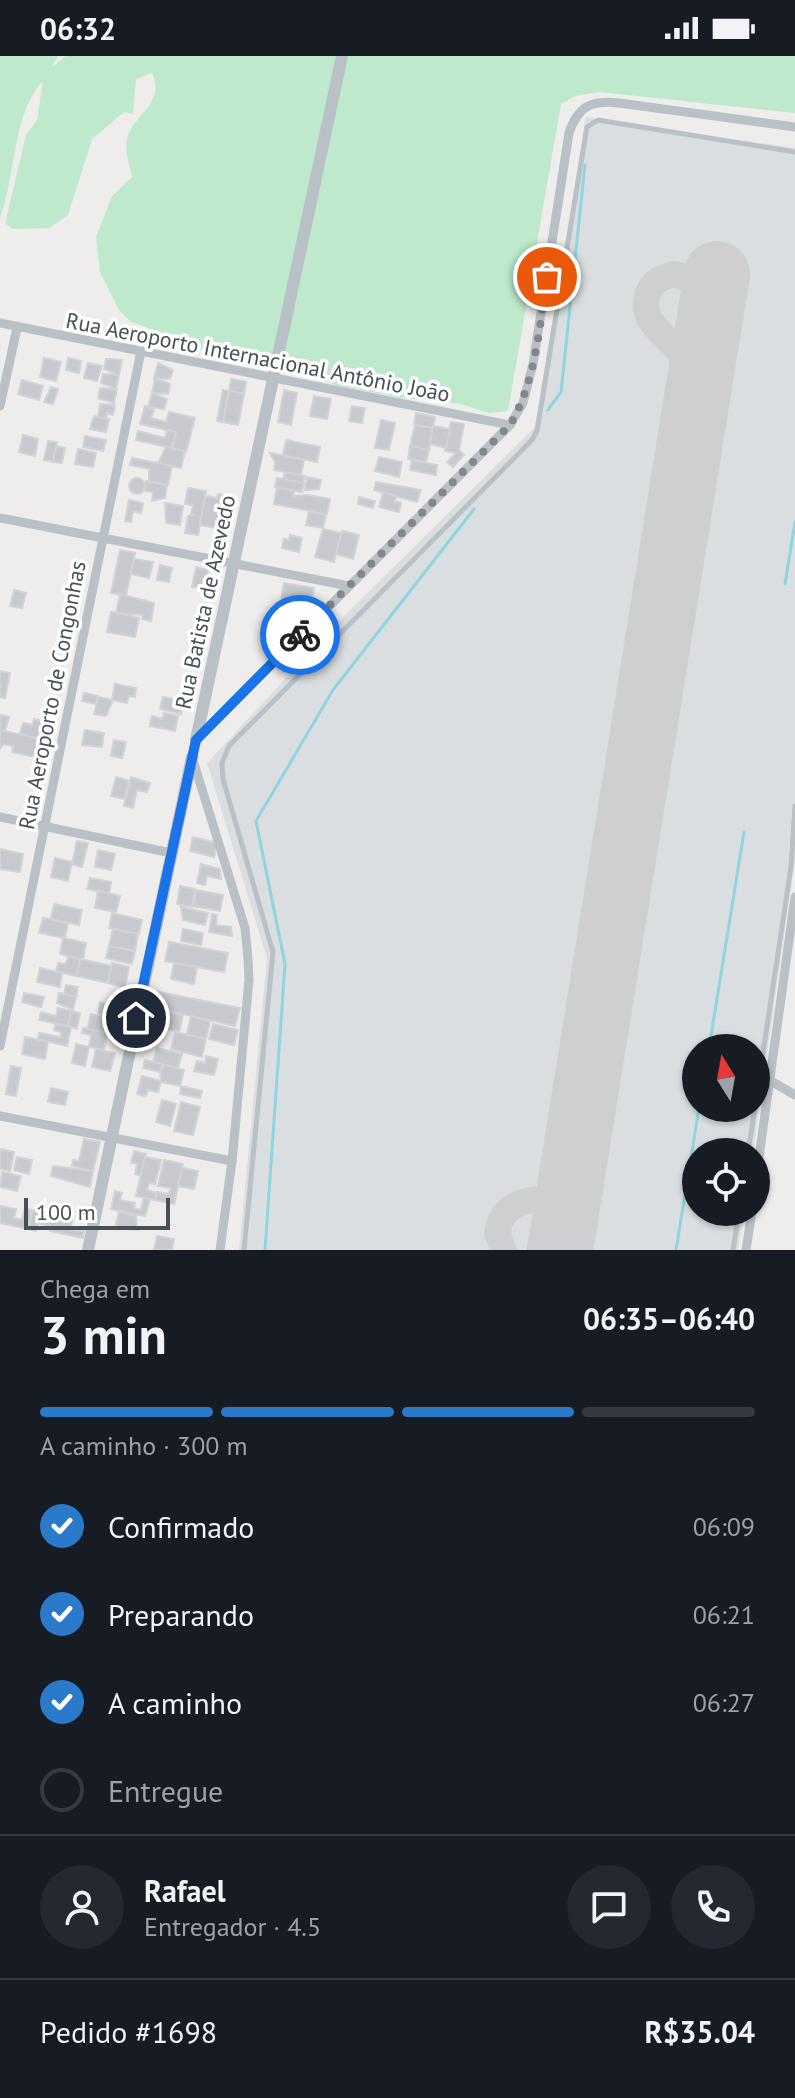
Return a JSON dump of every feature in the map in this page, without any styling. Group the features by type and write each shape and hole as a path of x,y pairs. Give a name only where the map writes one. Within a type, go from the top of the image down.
{"street":[{"name":"Rua Batista de Azevedo","path":"88,1250 235,565 271,376 342,56"},
{"path":"196,740 510,425 523,403 533,364 569,133 585,106 598,101 619,103 795,127"},
{"name":"Rua Aeroporto Internacional Antônio João","path":"0,323 510,425"},
{"path":"0,406 17,328"},
{"name":"Rua Aeroporto de Congonhas","path":"0,1046 141,351"},
{"path":"0,518 349,586"},
{"path":"192,757 245,928 249,980 232,1161 220,1250"},
{"path":"0,817 171,853"},
{"path":"770,1073 795,897"},
{"path":"770,1081 795,1095"},
{"path":"0,1116 232,1161"},
{"path":"746,1250 750,1226"}],"lane":[{"path":"244,1250 273,952 223,779 222,763 229,746 532,440 537,431 587,127 591,121 795,152"},
{"path":"766,1034 791,867 795,806"},
{"path":"733,1250 737,1226"}],"shaded area":[{"path":"586,117 795,148 795,859 770,1034 682,1034 682,1122 757,1122 755,1138 682,1138 682,1226 742,1226 738,1250 239,1250 267,958 207,763 338,622 535,427"}],"green space":[{"path":"0,56 58,56 52,67 66,56 795,56 795,113 600,92 575,96 561,104 508,411 489,413 461,404 397,397 335,385 277,364 208,352 130,321 119,310 100,272 96,237 112,196 132,177 126,144 130,130 155,93 152,73 136,79 133,114 124,112 92,139 68,215 49,228 13,229 6,224 7,215 26,135 37,120 43,81 25,110 0,218"}],"building":[{"path":"44,358 61,362 56,381 40,377"},
{"path":"68,358 81,361 79,373 66,370"},
{"path":"106,359 122,360 119,375 104,369"},
{"path":"88,363 102,366 97,381 84,378"},
{"path":"158,363 173,370 170,379 154,378"},
{"path":"103,374 119,375 116,389 101,383"},
{"path":"155,378 170,384 168,394 152,393"},
{"path":"231,379 246,382 244,394 229,391"},
{"path":"22,380 43,386 39,400 18,394"},
{"path":"51,387 58,389 53,404 44,402"},
{"path":"100,388 117,389 114,403 98,398"},
{"path":"223,390 229,391 223,422 217,421"},
{"path":"284,390 297,393 291,425 278,422"},
{"path":"229,391 244,394 238,425 223,422"},
{"path":"152,393 167,399 164,409 148,407"},
{"path":"314,396 331,399 327,419 310,416"},
{"path":"100,404 115,405 113,415 107,413 106,419 98,417"},
{"path":"145,406 154,409 151,418 166,422 169,412 195,418 186,452 172,448 176,432 140,424"},
{"path":"352,406 365,408 362,423 349,421"},
{"path":"416,413 435,417 433,428 414,424"},
{"path":"94,416 109,419 106,432 90,429"},
{"path":"381,420 395,423 389,450 375,448"},
{"path":"451,422 464,424 459,450 464,455 453,467 447,462 456,453 445,451"},
{"path":"415,425 433,428 429,450 410,446"},
{"path":"433,426 450,429 446,448 430,444"},
{"path":"167,430 176,432 172,448 136,440 138,431 165,438"},
{"path":"23,435 38,439 35,456 19,452"},
{"path":"85,436 106,440 103,451 83,447"},
{"path":"286,440 320,447 317,462 283,455"},
{"path":"48,441 57,442 53,462 44,460"},
{"path":"56,446 65,448 62,463 53,462"},
{"path":"410,446 429,450 426,462 408,459"},
{"path":"166,447 185,451 181,468 158,463"},
{"path":"78,449 96,453 93,467 75,464"},
{"path":"270,453 304,460 301,475 274,470 275,462"},
{"path":"379,457 402,462 399,477 375,471"},
{"path":"132,458 172,466 168,485 149,481 149,469 130,465"},
{"path":"412,460 437,465 436,475 410,470"},
{"path":"285,472 305,476 303,483 283,479"},
{"path":"307,477 321,480 319,489 305,490"},
{"path":"134,478 140,478 145,486 143,492 134,494 129,489 129,483"},
{"path":"277,478 304,483 302,492 275,487"},
{"path":"146,481 167,485 165,498 152,501 153,492 145,491"},
{"path":"376,482 421,490 417,502 374,490"},
{"path":"277,487 294,491 293,496 330,499 327,514 274,504"},
{"path":"188,488 206,491 198,535 185,533 188,516 195,515 191,514 193,505 185,504"},
{"path":"383,492 396,496 395,501 401,503 399,512 379,507"},
{"path":"218,494 226,495 220,529 200,525 205,496 217,498"},
{"path":"359,497 375,501 373,508 358,504"},
{"path":"129,500 143,503 141,513 133,511 131,522 125,521"},
{"path":"165,503 183,506 180,525 166,523"},
{"path":"309,511 326,515 323,528 306,525"},
{"path":"323,529 341,533 334,562 315,557"},
{"path":"342,531 359,535 353,559 336,554"},
{"path":"290,535 302,538 299,552 282,548 284,539 289,540"},
{"path":"120,550 135,553 126,596 111,593"},
{"path":"134,559 153,562 149,578 131,574"},
{"path":"160,565 172,568 169,582 157,580"},
{"path":"196,567 208,570 205,589 192,587"},
{"path":"284,583 314,588 312,599 297,596 296,600 302,601 298,620 293,619 292,625 277,622"},
{"path":"14,590 26,593 22,608 10,606"},
{"path":"120,594 154,603 151,621 142,619 143,615 116,613"},
{"path":"111,612 139,618 135,637 107,632"},
{"path":"0,671 10,673 5,698 0,697"},
{"path":"115,684 136,688 135,697 129,696 127,703 112,700"},
{"path":"84,693 98,696 96,704 82,701"},
{"path":"98,697 113,700 106,716 94,714"},
{"path":"163,697 184,701 181,714 160,709"},
{"path":"164,713 178,716 175,731 150,726 152,716 162,719"},
{"path":"1,715 9,717 5,731 0,730"},
{"path":"34,719 44,721 40,739 20,734 23,723 32,725"},
{"path":"0,730 44,740 40,758 12,752 13,746 3,744 0,749"},
{"path":"85,730 104,733 102,747 82,745"},
{"path":"114,740 126,742 122,758 111,756"},
{"path":"116,777 129,781 124,799 111,796"},
{"path":"131,777 150,783 147,792 137,790 133,808 124,806"},
{"path":"193,837 217,843 214,857 190,851"},
{"path":"77,841 88,843 82,867 72,864"},
{"path":"0,849 23,854 20,872 0,869"},
{"path":"98,850 115,854 111,870 95,867"},
{"path":"55,858 72,862 68,881 51,877"},
{"path":"201,864 220,869 221,879 207,876 205,885 197,883"},
{"path":"90,878 111,882 109,893 87,889"},
{"path":"180,886 195,889 192,907 177,904"},
{"path":"196,890 223,895 220,911 193,906"},
{"path":"98,891 120,896 116,912 95,908"},
{"path":"54,904 82,910 79,925 51,919"},
{"path":"181,907 208,913 205,925 183,920"},
{"path":"112,913 142,920 139,934 109,928"},
{"path":"212,914 217,915 216,925 231,927 232,936 209,932"},
{"path":"43,918 68,923 65,938 39,933"},
{"path":"113,929 138,934 135,951 109,946"},
{"path":"183,929 203,933 201,945 181,941"},
{"path":"63,938 86,943 83,959 60,954"},
{"path":"169,942 228,953 224,972 165,961"},
{"path":"109,946 135,951 132,964 106,958"},
{"path":"68,956 80,959 77,976 56,972 58,963 66,964"},
{"path":"80,959 112,966 108,983 77,976"},
{"path":"112,963 129,967 125,987 108,983"},
{"path":"174,963 197,967 194,984 171,979"},
{"path":"40,968 62,973 60,987 37,982"},
{"path":"66,985 78,987 76,997 64,994"},
{"path":"159,992 240,1008 235,1026 165,1010 166,1005 156,1003"},
{"path":"24,993 44,997 41,1007 22,1002"},
{"path":"59,993 76,997 73,1010 57,1003"},
{"path":"100,1002 117,1006 114,1017 98,1013"},
{"path":"58,1008 71,1011 68,1026 39,1020 41,1012 56,1016"},
{"path":"71,1011 80,1013 77,1029 68,1026"},
{"path":"166,1011 183,1015 179,1032 162,1028"},
{"path":"91,1014 120,1020 117,1035 87,1029"},
{"path":"191,1016 210,1021 206,1039 187,1034"},
{"path":"55,1024 71,1027 67,1046 38,1039 39,1033 60,1037 61,1032 54,1030"},
{"path":"213,1024 238,1030 234,1045 209,1039"},
{"path":"83,1028 107,1033 104,1050 89,1047 91,1035 82,1033"},
{"path":"175,1032 206,1039 202,1057 171,1049"},
{"path":"25,1037 48,1042 45,1059 22,1054"},
{"path":"76,1044 89,1047 85,1066 72,1063"},
{"path":"157,1048 182,1054 178,1068 153,1062"},
{"path":"96,1049 115,1053 110,1071 92,1067"},
{"path":"206,1056 218,1059 214,1075 194,1071 197,1061 205,1063"},
{"path":"145,1060 162,1064 161,1070 165,1065 184,1070 180,1086 161,1082 160,1072 143,1068"},
{"path":"11,1066 21,1068 16,1096 6,1094"},
{"path":"142,1076 161,1081 158,1092 148,1090 146,1096 137,1094"},
{"path":"181,1086 202,1091 200,1098 180,1094"},
{"path":"51,1088 68,1092 65,1105 48,1102"},
{"path":"162,1100 176,1104 170,1126 156,1122"},
{"path":"181,1102 200,1107 193,1135 174,1131"},
{"path":"84,1139 100,1142 93,1171 72,1166 73,1160 79,1161"},
{"path":"0,1149 14,1152 10,1171 0,1169"},
{"path":"134,1151 146,1154 141,1176 135,1174 137,1164 131,1163"},
{"path":"17,1157 32,1160 29,1174 14,1170"},
{"path":"145,1157 161,1160 155,1184 149,1183 147,1190 157,1193 155,1200 136,1196"},
{"path":"164,1160 183,1164 174,1204 155,1200 157,1192 169,1194 170,1188 158,1186"},
{"path":"53,1166 93,1171 90,1187 51,1176"},
{"path":"182,1168 198,1171 194,1189 178,1186"},
{"path":"2,1172 21,1176 17,1191 0,1187"},
{"path":"115,1191 122,1193 120,1200 135,1203 134,1208 141,1210 144,1198 150,1199 145,1216 111,1209"},
{"path":"0,1206 16,1209 14,1218 22,1220 25,1208 32,1210 28,1229 0,1223"},
{"path":"33,1210 40,1212 39,1219 52,1222 53,1217 72,1220 71,1229 84,1231 83,1238 50,1231 51,1227 38,1223 36,1231 28,1229"},
{"path":"119,1212 136,1216 137,1230 115,1228"},
{"path":"157,1236 174,1239 172,1250 154,1250"}],"waterway":[{"path":"548,410 561,392 585,165"},
{"path":"265,1250 285,964 256,821 333,690 474,509"},
{"path":"785,584 795,522"},
{"path":"711,1034 744,832"},
{"path":"676,1250 697,1122"}],"taxiway":[{"path":"696,403 683,360 649,319 646,302 653,284 674,274 715,284"},
{"path":"504,1250 497,1232 507,1211 515,1205 534,1200 568,1199"}],"runway":[{"path":"560,1250 717,274"}],"way so far":[{"path":"300,635 510,425 523,403 533,364 547,277"}],"route":[{"path":"136,1018 196,740 300,635"}]}
